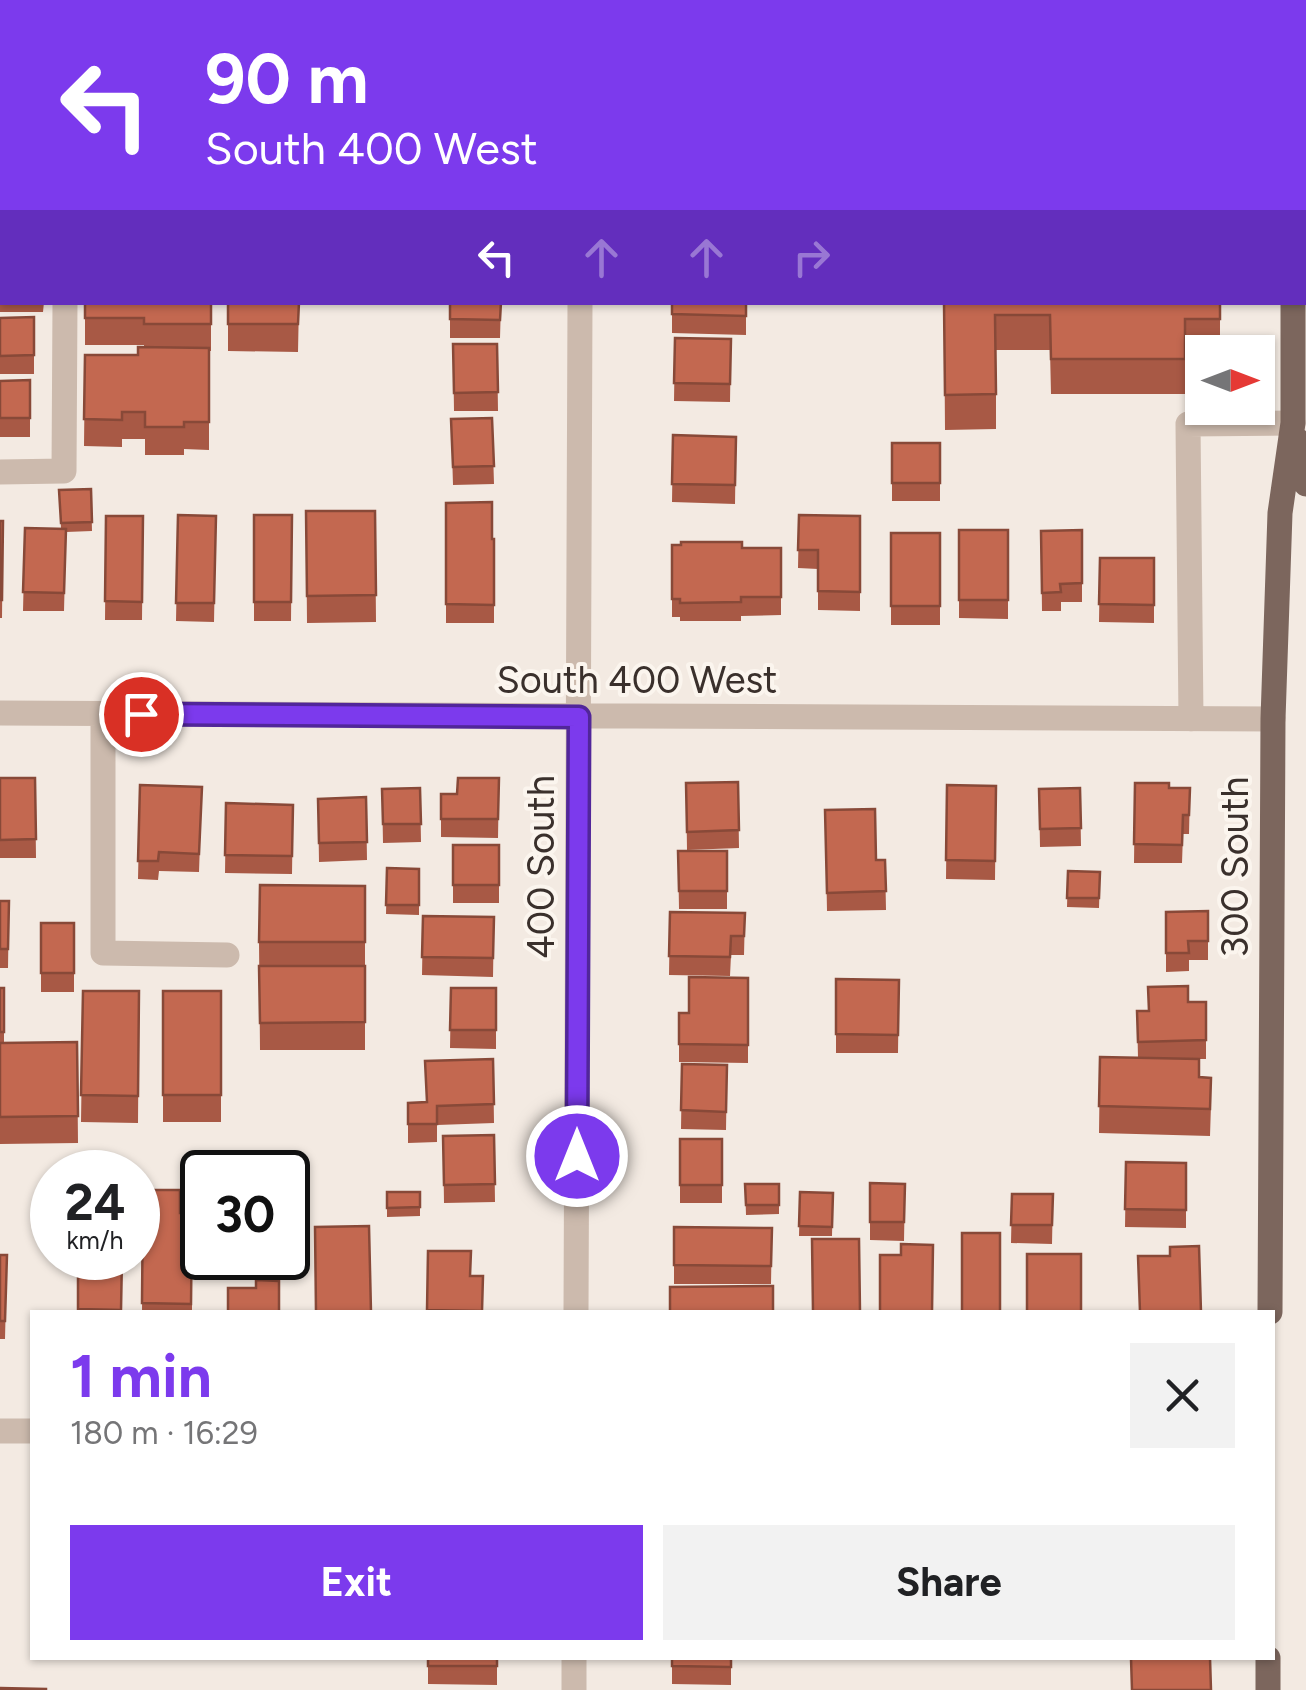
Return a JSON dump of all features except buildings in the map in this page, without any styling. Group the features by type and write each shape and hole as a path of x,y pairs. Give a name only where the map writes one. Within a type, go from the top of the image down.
{"main road":[{"name":"300 South","path":"1270,1310 1273,719 1280,513 1293,424 1293,305"},
{"name":"300 South","path":"1293,424 1306,484"},
{"path":"1268,1660 1268,1690"}],"street":[{"path":"0,472 64,471 65,305"},
{"name":"400 South","path":"576,1310 580,305"},
{"path":"1191,719 1188,424 1293,424"},
{"name":"South 400 West","path":"0,713 1273,719"},
{"path":"103,714 103,953 227,954"},
{"path":"0,1430 30,1431"},
{"path":"574,1660 574,1690"}],"route":[{"path":"141,714 579,717 577,1156"}]}
